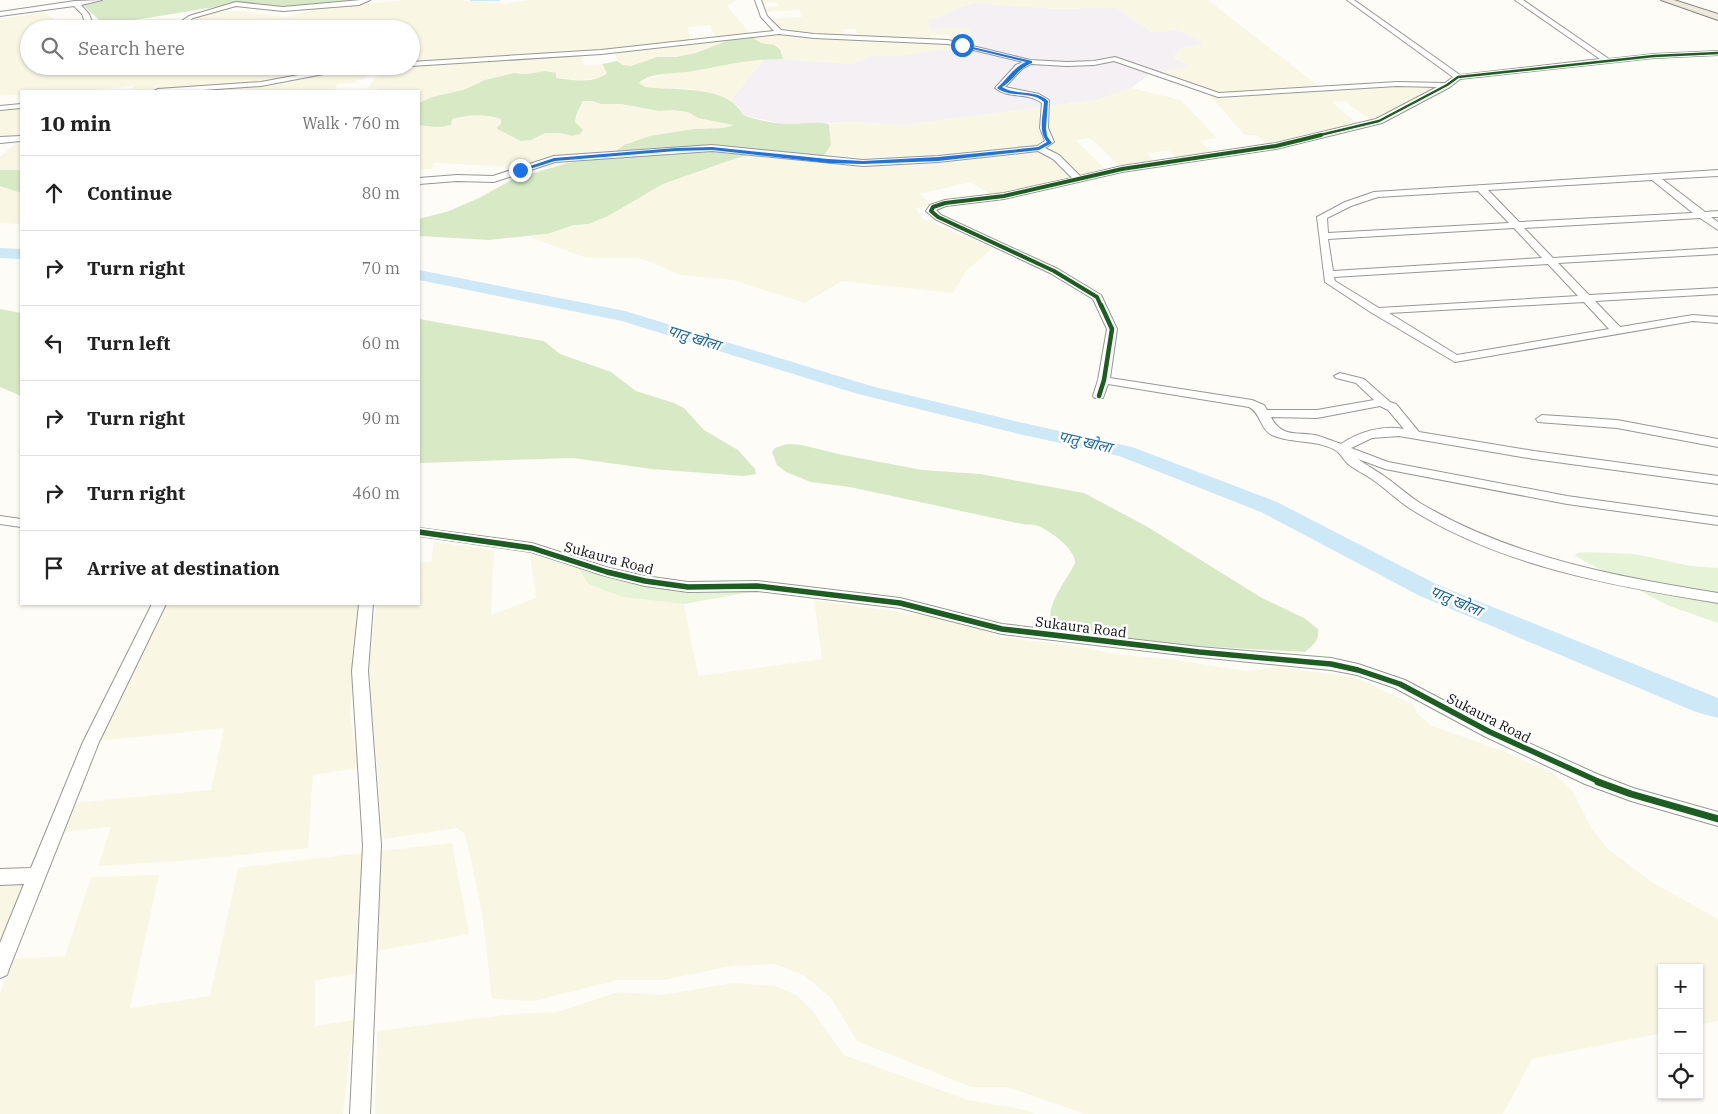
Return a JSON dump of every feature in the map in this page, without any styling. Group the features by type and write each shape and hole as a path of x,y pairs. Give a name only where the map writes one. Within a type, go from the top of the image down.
{"main road":[{"path":"1665,0 1718,17"}],"street":[{"path":"0,14 99,0"},
{"path":"186,20 213,9 236,4 283,9 359,3 368,0"},
{"path":"758,0 764,17 779,32"},
{"path":"1350,0 1458,77"},
{"path":"1518,0 1608,62"},
{"path":"75,3 84,10 89,20"},
{"path":"420,63 601,52 779,32 814,36 948,42 1030,62 1067,64 1094,63 1115,59 1218,95 1397,84 1447,85"},
{"path":"1702,53 1718,61"},
{"path":"1099,396 1104,380 1112,329 1097,298 1054,271 938,217 931,211 933,207 945,203 1004,196 1122,169 1276,146 1379,121 1447,85 1458,77 1718,53"},
{"path":"420,181 457,178 494,179 554,160 712,148 836,162 863,163 938,159 1039,148 1050,142 1045,136 1044,128 1046,102 1041,97 1007,92 999,88 1008,81 1019,67 1030,62"},
{"path":"173,90 261,84 311,75"},
{"path":"0,108 20,106"},
{"path":"0,140 20,140"},
{"path":"1039,148 1056,157 1078,179"},
{"path":"1718,173 1377,194 1348,204 1322,217 1322,236 1330,282 1455,359 1693,318 1718,320"},
{"path":"1656,178 1718,226"},
{"path":"1480,187 1618,332"},
{"path":"1322,236 1718,214"},
{"path":"1330,274 1718,251"},
{"path":"1376,311 1718,291"},
{"path":"1340,376 1360,381 1386,404"},
{"path":"1104,380 1252,404 1260,408 1272,429 1278,433 1290,437 1315,439 1386,465 1567,500 1718,521"},
{"path":"1263,413 1317,414 1376,402 1392,406 1415,435"},
{"path":"1542,419 1617,424 1718,443"},
{"path":"1342,449 1356,438 1376,432 1415,435 1534,455 1718,480"},
{"path":"1342,449 1349,460 1381,479 1417,508 1479,540 1582,574 1718,598"},
{"path":"0,520 20,522"},
{"name":"Sukaura Road","path":"420,532 532,548 607,572 646,581 688,587 757,586 900,603 1002,628 1040,634 1199,652 1331,664 1358,670 1400,684 1490,732 1591,779 1631,794 1718,820"},
{"path":"0,969 91,742 159,605"},
{"path":"360,1114 372,846 360,671 366,605"},
{"path":"0,877 36,876"}],"shaded area":[{"path":"401,0 458,0 505,4 528,0 738,0 727,6 750,33 716,39 710,25 688,27 690,42 600,51 420,62 420,20 191,20 208,12 238,11 288,17 318,8"},
{"path":"762,0 1208,0 1320,87 1218,93 1161,72 1190,66 1173,57 1181,48 1204,43 1177,30 1152,32 1115,7 1058,9 973,3 941,17 926,20 930,29 968,28 979,45 977,46 951,41 949,35 931,35 931,40 857,37 856,29 844,29 843,37 781,31 770,19 802,17 799,10 767,12 765,7 779,6 776,2 762,3"},
{"path":"973,3 1058,9 1115,7 1152,32 1177,30 1205,43 1181,48 1173,58 1191,66 1150,74 1131,88 1097,100 904,125 851,122 788,125 743,115 739,107 730,101 765,58 852,64 870,56 901,56 936,50 971,48 979,45 968,28 930,29 926,20 941,17"},
{"path":"44,12 54,20 20,20 20,75 301,75 261,83 171,89 132,90 133,86 96,90 20,90 20,94 0,96 0,19"},
{"path":"770,33 946,43 971,48 936,50 901,56 870,56 852,64 783,59 780,48 761,43 752,37"},
{"path":"729,40 696,54 645,61 631,66 623,65 617,61 615,52"},
{"path":"581,55 584,65 602,64 607,73 601,78 581,80 556,78 550,71 527,74 519,72 485,80 463,90 432,97 420,103 420,90 367,89 378,75 420,75 420,65"},
{"path":"765,58 730,101 691,89 653,88 645,87 639,83 668,72 687,72"},
{"path":"320,75 368,75 355,83 338,84 335,90 225,90"},
{"path":"1398,85 1441,86 1372,121 1345,101 1332,102 1358,124 1267,144 1256,135 1245,135 1209,95 1230,96"},
{"path":"1131,88 1181,100 1217,138 1199,141 1215,154 1177,159 1169,151 1147,153 1155,162 1121,167 1090,138 1076,140 1106,170 994,196 970,182 920,194 931,205 916,209 923,219 993,248 967,270 953,293 842,281 805,303 733,280 681,275 637,258 584,257 530,237 547,234 574,225 589,224 608,216 663,184 734,159 760,152 831,145 829,124 851,122 904,125 1097,100"},
{"path":"588,100 601,104 621,104 659,111 673,110 688,112 699,118 734,124 723,128 694,129 634,141 609,157 546,168 435,163 431,169 420,169 420,125 446,126 451,125 452,119 478,114 501,119 504,133 531,140 545,133 560,133 572,136 583,130 575,123 581,104"},
{"path":"20,107 20,137 0,138 0,110"},
{"path":"20,140 20,170 0,170 0,157"},
{"path":"0,186 20,193 20,224 0,223"},
{"path":"434,542 494,550 491,615 536,598 530,554 579,569 588,584 622,597 684,604 698,676 822,659 814,600 942,618 976,627 999,637 1062,644 1117,654 1175,660 1246,671 1277,667 1354,677 1413,704 1417,713 1430,725 1500,750 1553,773 1572,790 1592,829 1607,848 1650,881 1718,919 1718,1021 1703,1024 1703,964 1658,964 1658,1034 1532,1059 1503,1114 1085,1114 1007,1087 971,1087 857,1041 831,998 805,976 775,964 731,966 663,980 617,980 533,1001 492,999 482,912 465,834 457,828 383,839 369,670 376,605 420,605 420,563 431,562"},
{"path":"163,605 359,605 350,713 358,768 313,775 308,848 192,860 98,866 111,827 61,832 72,803 211,790 224,728 98,741"},
{"path":"452,843 469,934 377,951 380,851"},
{"path":"362,853 356,974 315,980 315,1026 354,1020 343,1114 0,1114 0,994 12,959 65,956 91,877 159,875 130,1008 210,996 238,868"},
{"path":"0,885 23,885 0,945"},
{"path":"733,983 775,986 796,995 812,1010 844,1055 968,1100 1025,1110 1035,1114 375,1114 377,1031 512,1014 557,1012 618,992 662,995"}],"green space":[{"path":"84,0 351,0 290,8 240,3 134,20 99,20 84,6"},
{"path":"752,37 761,43 774,45 780,49 783,59 747,61 687,72 662,74 649,77 639,83 645,87 684,89 713,94 725,98 736,105 743,115 754,119 784,124 829,124 831,145 822,158 760,152 734,159 663,184 608,216 589,224 574,225 547,234 489,240 420,236 420,219 449,211 479,198 513,179 568,163 608,157 624,145 650,136 694,129 723,128 734,125 698,118 688,112 659,111 621,104 601,104 583,101 575,122 583,130 580,134 572,136 560,133 545,133 531,140 521,141 497,129 501,124 501,119 482,115 452,119 451,125 443,127 420,125 420,103 432,97 463,90 485,80 514,73 527,74 545,71 556,73 556,78 596,79 607,73 602,64 617,61 623,65 631,66 657,57 676,57 696,53 729,40"},
{"path":"0,170 20,170 20,193 0,186"},
{"path":"0,309 20,313 20,396 0,387"},
{"path":"420,319 544,341 560,354 611,372 636,391 684,408 704,430 738,450 755,469 756,474 744,476 652,469 573,458 420,463"},
{"path":"787,444 802,445 922,470 980,474 1084,493 1146,526 1262,598 1304,618 1318,629 1317,639 1305,652 1196,646 1079,633 1052,625 1050,618 1051,610 1075,563 1071,552 1053,535 1035,525 1022,524 850,487 811,482 786,472 777,465 772,452 775,448"},
{"path":"1577,553 1635,554 1690,566 1718,568 1718,623 1667,605 1575,556"},
{"path":"579,569 643,586 685,591 751,592 684,604 622,597 588,584"}],"waterway":[{"path":"471,0 499,0"},
{"name":"पातु खोला","path":"0,253 20,254"},
{"name":"पातु खोला","path":"420,275 625,316 865,390 1019,428 1125,451 1269,507 1428,590 1705,705 1718,708"}],"cycle path":[{"path":"1099,396 1104,380 1112,329 1097,297 1054,271 938,217 931,211 933,207 945,203 1004,196 1122,169 1276,146 1379,121 1447,85 1458,77 1654,56 1718,53"},
{"path":"420,532 532,548 607,572 645,581 688,587 757,586 900,603 1002,629 1199,652 1331,664 1358,670 1400,684 1490,732 1591,779 1631,794 1718,819"}],"route":[{"path":"520,170 554,160 598,155 712,148 863,163 938,159 1010,152 1039,148 1050,142 1045,136 1044,128 1046,102 1041,97 1007,92 999,88 1008,81 1019,67 1030,62 993,51 962,45"}]}
